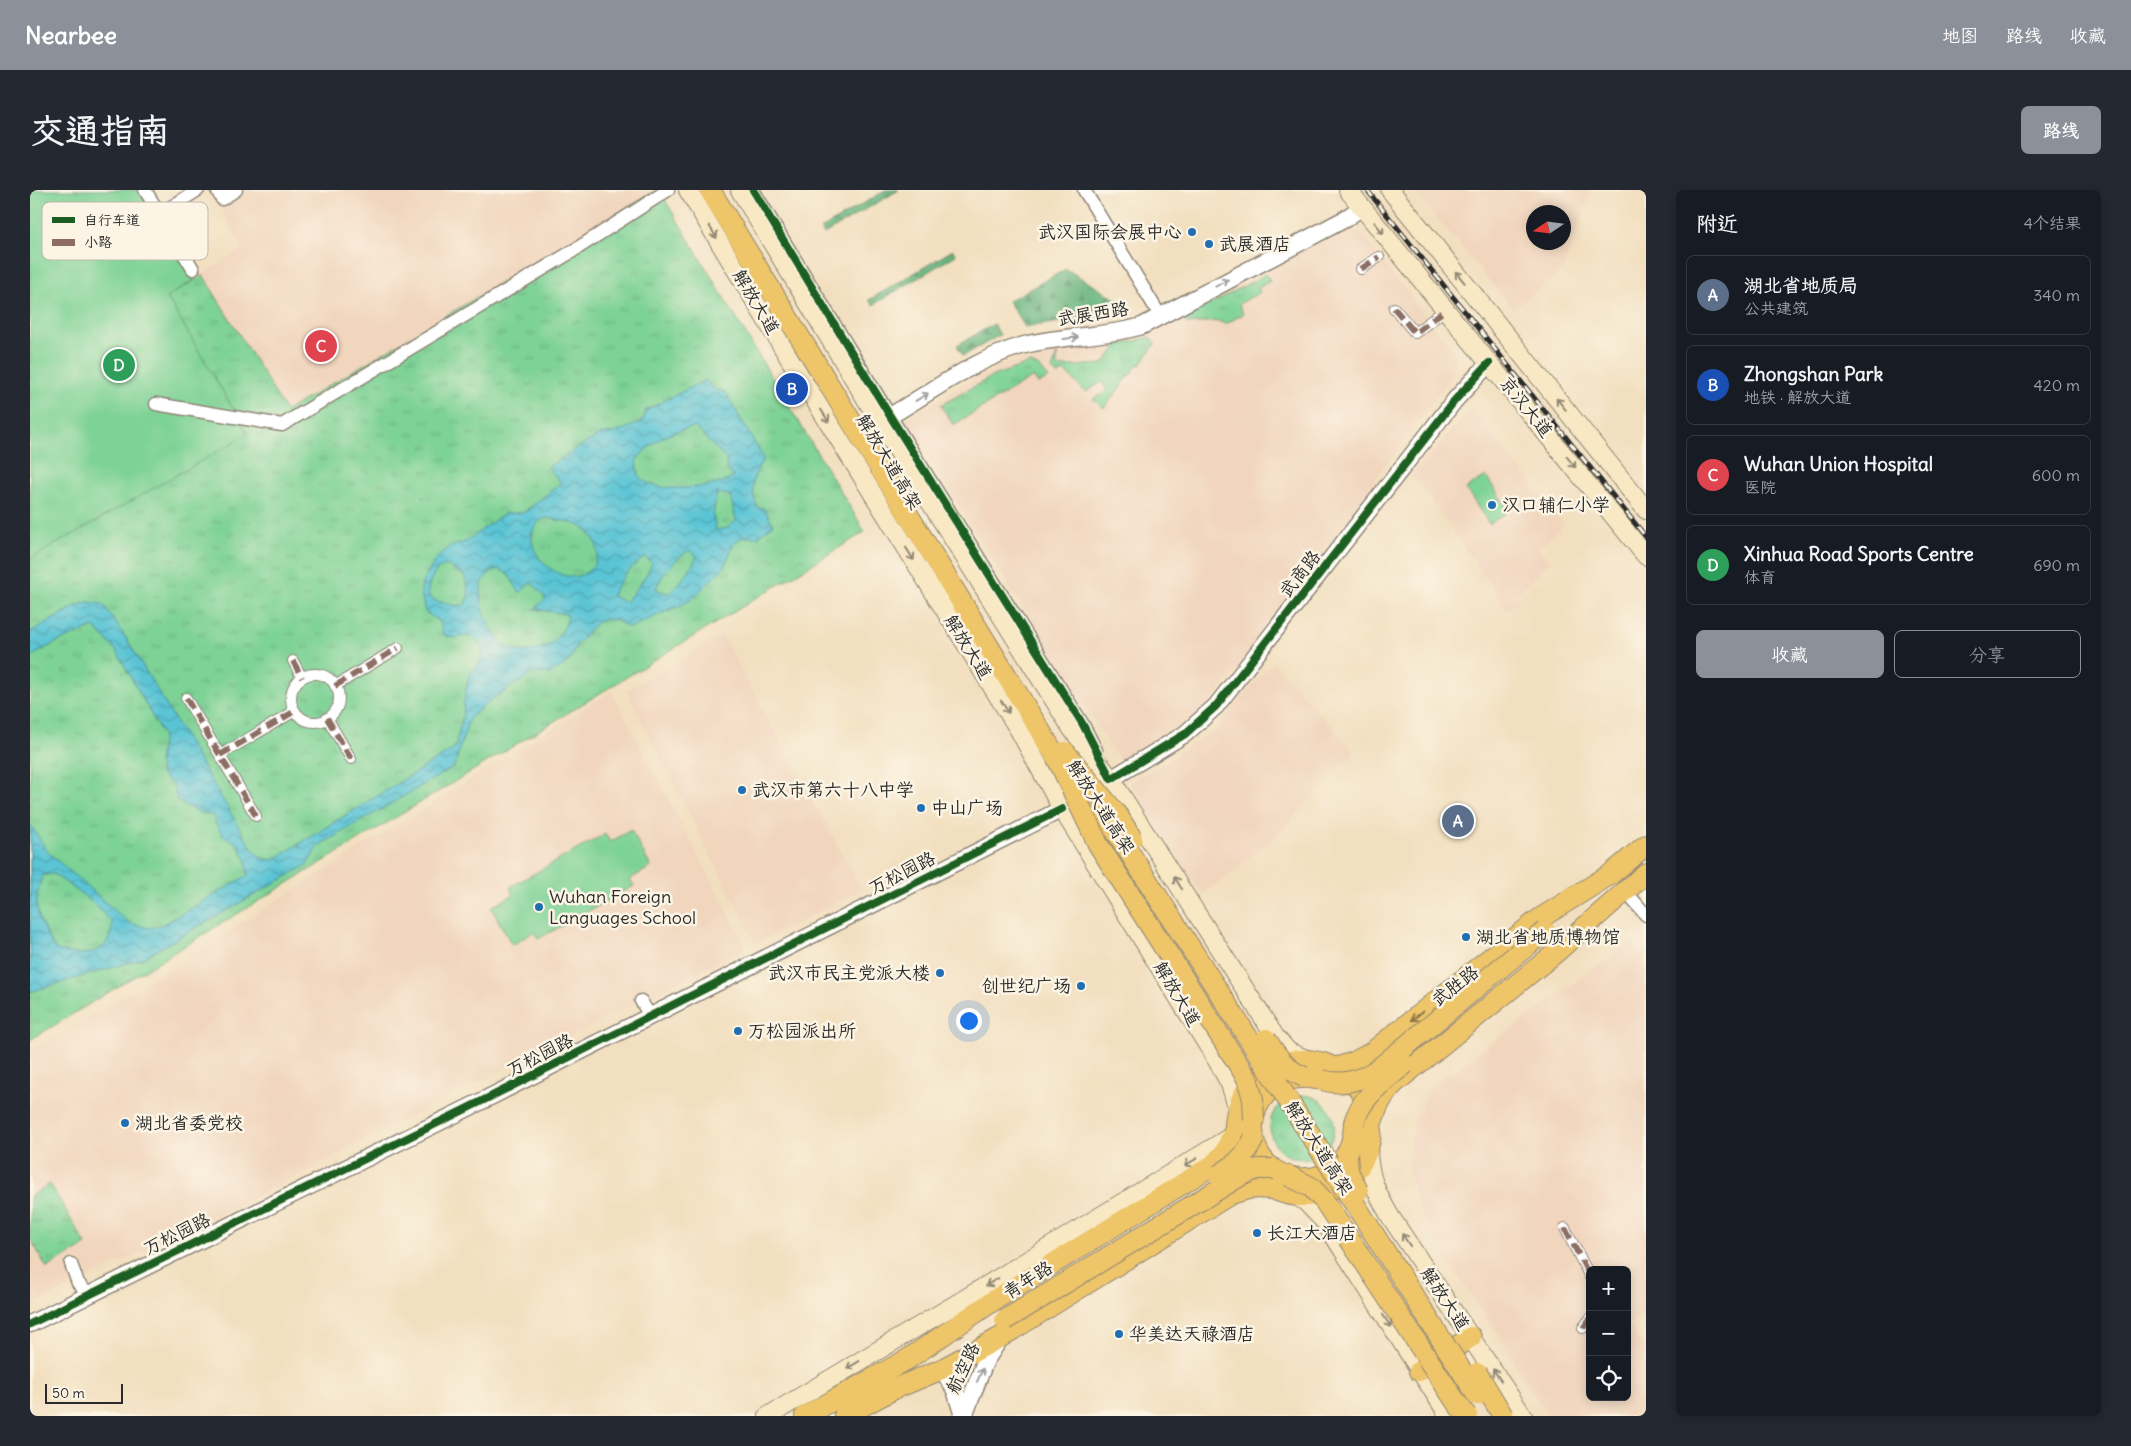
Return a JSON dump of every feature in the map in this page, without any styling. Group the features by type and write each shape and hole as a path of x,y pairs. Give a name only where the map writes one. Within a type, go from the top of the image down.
{"main road":[{"name":"解放大道","path":"688,190 800,376 1019,730 1062,809 1218,1062 1230,1084 1243,1126"},
{"name":"解放大道高架","path":"710,190 1061,755 1478,1416"},
{"name":"解放大道高架","path":"723,190 1061,755 1492,1416"},
{"path":"740,190 885,419 1072,729 1111,779 1276,1038 1289,1052 1298,1057 1306,1069 1342,1084 1350,1083 1370,1074 1550,936 1625,891"},
{"name":"京汉大道","path":"1348,190 1646,556"},
{"name":"京汉大道","path":"1390,190 1646,510"},
{"path":"1061,755 1122,822 1280,1062 1294,1073 1306,1069 1335,1068 1352,1080 1359,1090 1369,1113 1371,1126 1368,1149 1357,1170 1340,1186 1318,1195 1298,1197"},
{"path":"1061,755 1098,844 1247,1078 1253,1099 1237,1145 1242,1159 1251,1172 1272,1190 1298,1197 1306,1202 1325,1222 1449,1416"},
{"name":"武胜路","path":"1335,1068 1345,1066 1367,1056 1539,919 1612,874 1646,845"},
{"name":"武胜路","path":"1371,1126 1385,1092 1554,954 1646,873"},
{"path":"857,1416 887,1393 1240,1176 1257,1169 1308,1178 1326,1173 1342,1161 1352,1144 1356,1114 1366,1098 1550,936 1612,874"},
{"path":"768,1416 964,1299 1243,1126 1267,1093 1306,1069"},
{"path":"1243,1126 1261,1155 1281,1172 1311,1187 1325,1202 1467,1416"},
{"path":"908,1359 1002,1323 1230,1168 1246,1153 1243,1126"},
{"name":"青年路","path":"806,1416 908,1359 996,1299 1213,1164 1225,1152 1243,1126"},
{"name":"解放大道","path":"1368,1149 1375,1191 1523,1416"},
{"path":"1347,1153 1348,1171 1354,1186 1486,1386 1502,1416"},
{"name":"青年路","path":"844,1416 887,1393 942,1369 1002,1323 1222,1198 1252,1188 1272,1190"},
{"path":"1419,1371 1471,1337"}],"street":[{"path":"145,190 152,202"},
{"path":"179,202 198,190"},
{"path":"217,190 222,199 236,190"},
{"path":"156,404 282,425 573,252 668,190"},
{"path":"753,190 885,419"},
{"path":"1084,190 1161,317"},
{"name":"武展西路","path":"885,419 967,370 1003,353 1039,342 1114,334 1142,326 1345,219 1362,207"},
{"path":"1361,269 1379,257"},
{"path":"188,260 193,269"},
{"path":"1394,308 1414,333 1446,309"},
{"name":"武商路","path":"1111,779 1185,734 1216,706 1455,400 1489,363"},
{"path":"335,686 398,648"},
{"path":"292,661 302,678"},
{"path":"317,674 330,680 335,686 338,700 336,707 327,718 320,721 306,720 295,711 292,704 292,689 302,678 317,674"},
{"path":"186,698 256,816"},
{"path":"220,755 295,711"},
{"path":"327,718 351,758"},
{"name":"万松园路","path":"30,1324 1062,809"},
{"path":"1625,891 1646,915"},
{"path":"642,1001 650,1016"},
{"path":"1565,1228 1586,1269"},
{"path":"71,1264 78,1283 89,1294"},
{"name":"航空路","path":"963,1416 1002,1323"},
{"path":"1583,1328 1586,1325"},
{"name":"航空路","path":"942,1369 955,1390 963,1416"}],"shaded area":[{"path":"229,190 657,190 286,411 203,275 194,280 243,248 215,198"},
{"path":"1413,190 1591,190 1571,247 1571,205 1526,205 1526,250 1570,250 1563,270 1514,310"},
{"path":"1353,230 1365,238 1455,354 1455,362 1450,378 1385,465 1261,641 1203,710 1120,761 904,420 986,372 1015,360 1057,347 1143,331 1340,233"},
{"name":"汉口辅仁小学","path":"1472,409 1564,525 1538,548 1550,562 1514,596 1518,602 1507,610 1421,485 1410,475"},
{"name":"武汉市第六十八中学","path":"722,635 862,890 756,944 626,691"},
{"path":"1273,662 1354,752 1273,839 1202,895 1130,783 1214,731"},
{"path":"611,691 747,948 456,1093 261,1194 30,1306 30,1052 141,986"},
{"path":"1633,940 1646,964 1646,1311 1631,1323 1631,1266 1586,1266 1586,1401 1631,1401 1631,1329 1646,1347 1646,1416 1548,1416 1493,1326 1440,1250 1418,1206 1407,1167 1414,1121 1431,1087"}],"green space":[{"path":"30,190 139,190 146,202 42,202 42,260 182,260 194,280 167,297 248,434 30,559"},
{"path":"659,190 865,532 30,1040 30,558 167,297 203,275 286,411"},
{"path":"886,190 899,190 824,234 821,229"},
{"path":"953,250 956,255 873,305 869,300"},
{"path":"1066,269 1121,302 1118,314 1025,327 1008,301"},
{"path":"1266,274 1270,281 1258,288 1260,292 1239,304 1243,314 1226,324 1218,321 1188,324 1183,319"},
{"path":"994,324 1000,335 963,356 957,345"},
{"path":"1150,337 1155,344 1104,408 1093,399 1107,391 1102,382 1086,392 1064,371 1058,376 1052,370 1057,354 1057,367 1103,364 1118,345"},
{"path":"1030,363 1040,368 1049,378 1038,384 1033,377 953,425 941,405 993,376"},
{"path":"1486,476 1509,511 1489,524 1466,489"},
{"path":"631,830 651,867 630,879 634,886 538,939 534,932 512,945 491,907 513,895 510,887 605,834 610,842"},
{"path":"1296,1095 1308,1095 1325,1104 1332,1115 1334,1127 1332,1139 1325,1150 1308,1159 1296,1159 1284,1154 1275,1145 1270,1133 1270,1121 1275,1109 1284,1100"},
{"path":"50,1184 86,1245 47,1268 30,1238 30,1196"}],"water":[{"path":"705,380 715,389 725,392 764,459 756,471 753,489 758,508 764,508 773,524 758,537 742,537 734,543 724,567 690,601 629,628 616,620 606,619 596,623 576,646 570,660 561,668 550,674 533,673 488,702 469,719 454,767 318,846 307,865 141,959 30,992 30,825 51,855 129,923 149,928 164,924 248,875 246,860 237,843 223,836 212,815 201,813 177,801 173,785 161,774 159,762 163,736 116,650 94,627 57,642 30,657 30,632 78,605 88,602 103,604 126,638 251,847 261,858 273,860 455,748 469,676 482,658 482,649 474,637 455,638 444,635 439,621 425,612 421,593 422,583 435,560 449,547 465,542 505,513 523,513 561,483 548,467 600,434 614,433 642,422 646,410","holes":["695,427 726,459 727,469 733,477 717,484 682,488 660,487 647,483 639,477 636,461 654,443 678,431","717,493 730,495 736,521 727,528 716,530 713,515","545,518 582,527 593,538 596,545 597,552 594,565 581,575 570,576 559,573 548,567 539,558 532,536 535,526","689,550 697,556 691,567 669,594 656,589 665,572","645,557 652,563 647,574 625,602 612,596 621,579","447,565 464,576 468,587 468,594 464,605 440,602 432,599 428,594 431,580 435,572","499,569 508,574 520,593 531,582 546,598 535,609 566,614 568,617 558,637 544,648 536,650 518,651 503,643 488,621 483,608 482,583 488,574","54,874 90,900 112,922 111,934 107,942 101,948 84,954 75,954 55,949 38,914 37,896 43,875"]}],"railway":[{"path":"1367,190 1646,537"}],"marked path":[{"path":"1361,269 1379,257"},
{"path":"1394,308 1415,333 1446,309"},
{"path":"335,686 398,648"},
{"path":"293,661 302,678"},
{"path":"186,698 256,816"},
{"path":"220,755 295,711"},
{"path":"327,718 351,759"},
{"path":"1565,1228 1586,1269"},
{"path":"1583,1328 1586,1324"}],"cycle path":[{"path":"753,190 890,416 1082,723 1111,779 1185,734 1216,706 1455,400 1489,363"},
{"path":"30,1324 476,1104 1062,809"}],"place":[{"name":"武汉国际会展中心","path":"1192,232"},
{"name":"武展酒店","path":"1209,244"},
{"name":"Wuhan Union Hospital","path":"321,346"},
{"name":"Xinhua Road Sports Centre","path":"119,365"},
{"name":"Zhongshan Park","path":"792,389"},
{"name":"汉口辅仁小学","path":"1492,505"},
{"name":"武汉市第六十八中学","path":"742,790"},
{"name":"中山广场","path":"921,808"},
{"name":"湖北省地质局","path":"1458,821"},
{"name":"Wuhan Foreign Languages School","path":"539,907"},
{"name":"湖北省地质博物馆","path":"1466,937"},
{"name":"武汉市民主党派大楼","path":"940,973"},
{"name":"创世纪广场","path":"1081,986"},
{"name":"万松园派出所","path":"738,1031"},
{"name":"湖北省委党校","path":"125,1123"},
{"name":"长江大酒店","path":"1257,1233"},
{"name":"华美达天禄酒店","path":"1119,1334"}]}
